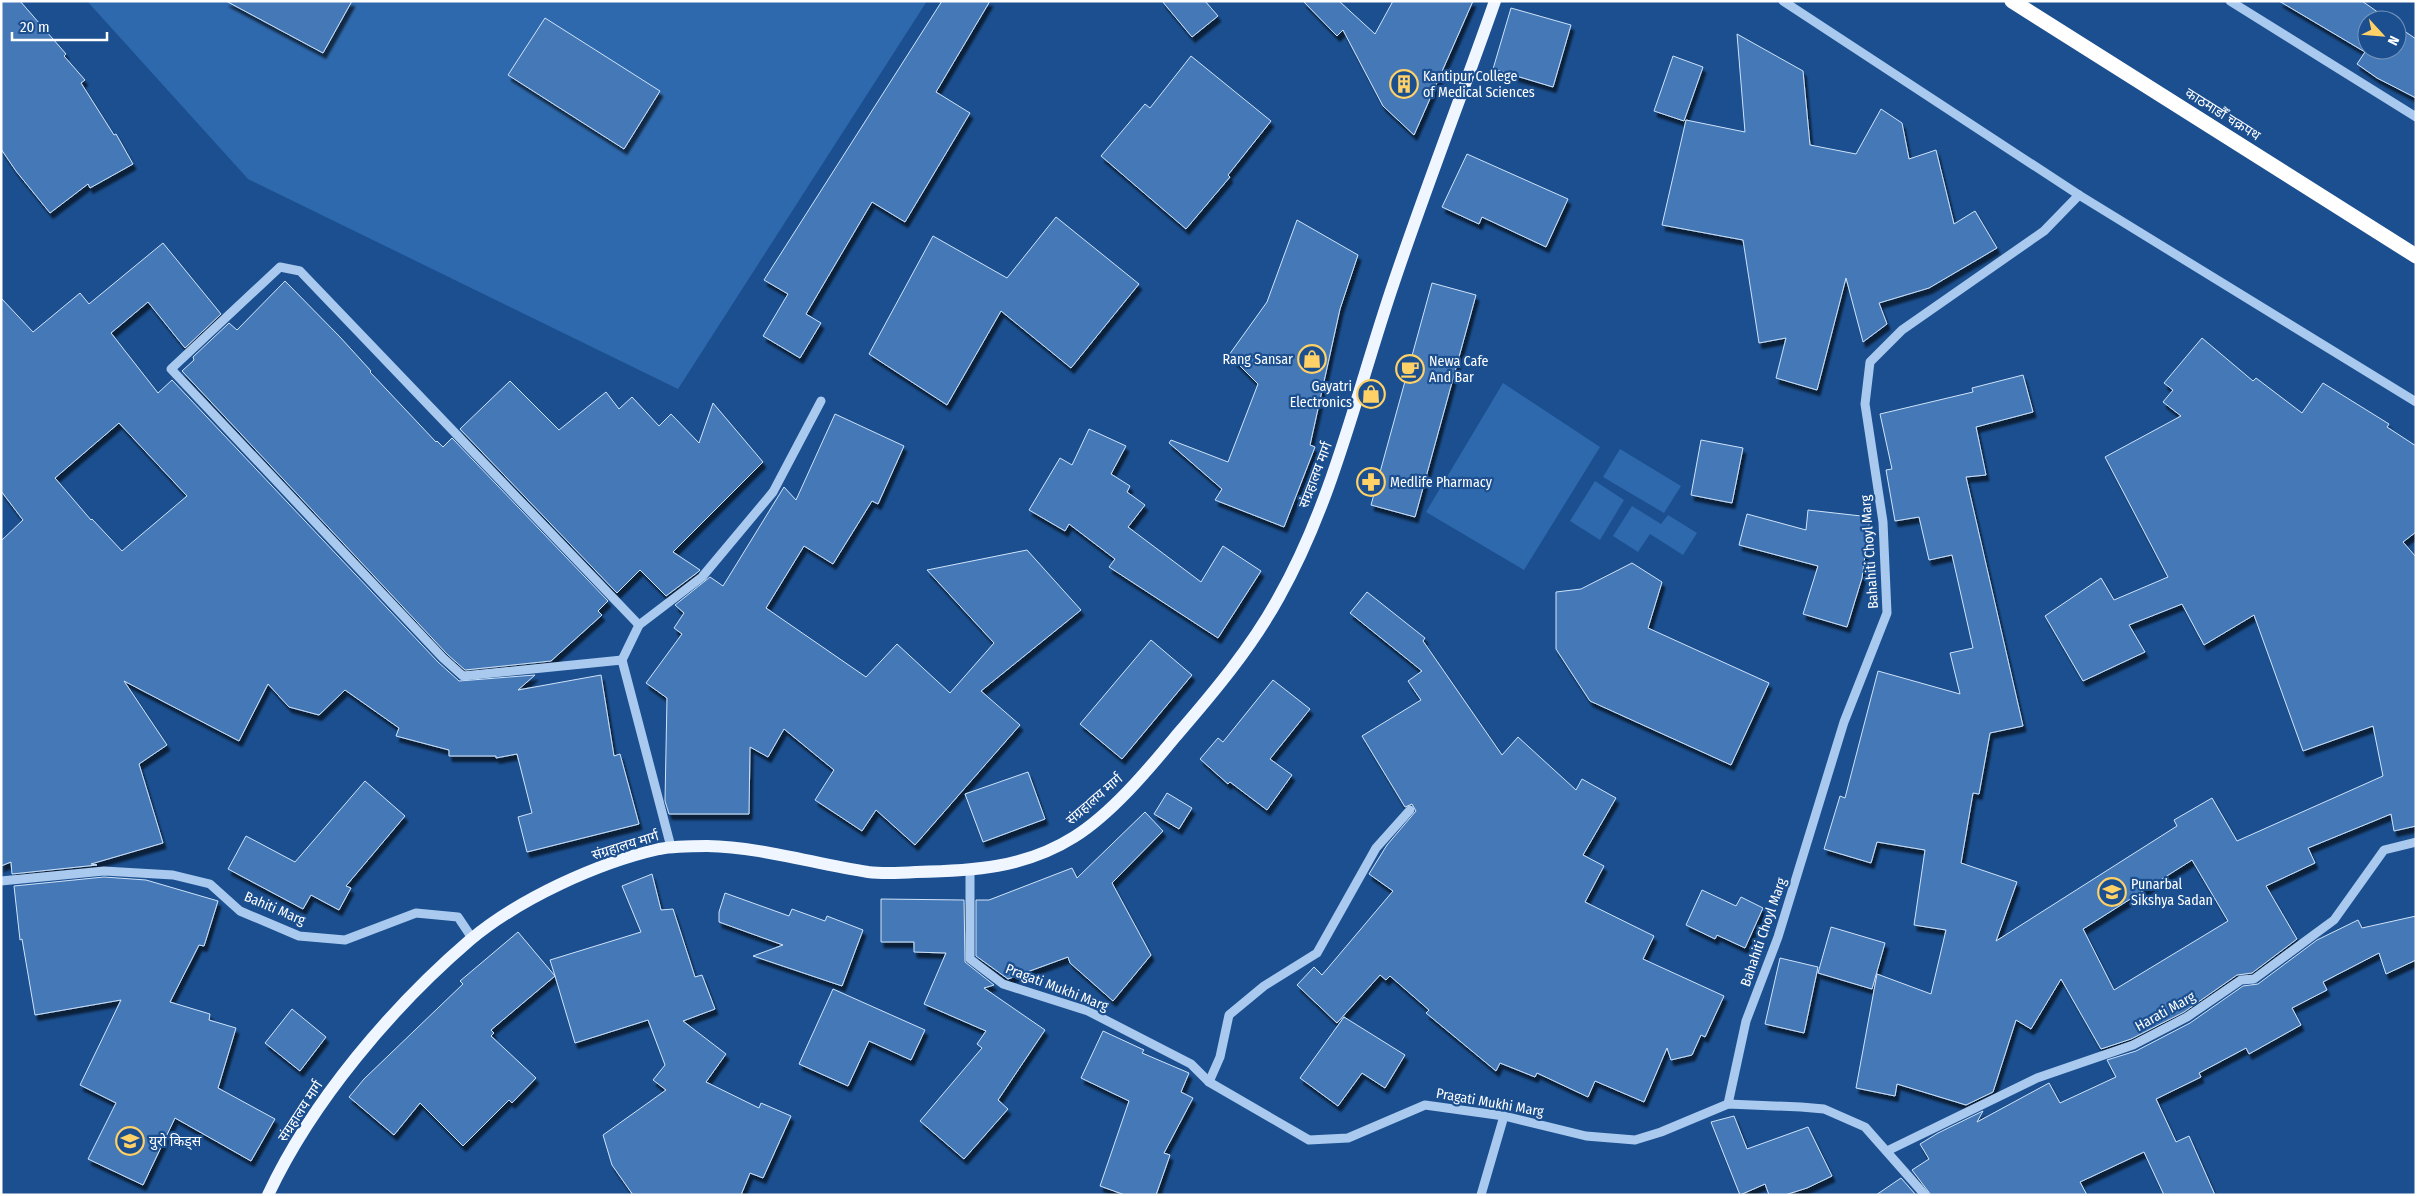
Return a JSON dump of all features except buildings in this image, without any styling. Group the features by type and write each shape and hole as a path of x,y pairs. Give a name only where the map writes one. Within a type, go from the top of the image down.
{"highway":[{"name":"काठमाडाैँ चक्रपथ","path":"2012,1 2416,256"}],"main road":[{"name":"संग्रहालय मार्ग","path":"268,1195 306,1126 348,1067 405,1004 472,938 542,892 597,869 658,849 671,847 712,846 746,850 875,873 970,871 1026,860 1074,837 1112,805 1150,768 1251,644 1280,595 1306,544 1348,432 1391,289 1444,136 1496,1"}],"street":[{"path":"1783,1 2079,195 2416,402"},
{"path":"2230,1 2416,118"},
{"name":"Bahahiti Choyl Marg","path":"1728,1104 1746,1021 1778,937 1844,722 1887,613 1883,522 1865,404 1870,362 1902,330 2044,231 2079,195"},
{"path":"622,660 463,676 443,658 319,528 171,369 280,267 300,271 639,625"},
{"path":"671,847 622,660 639,625 702,577 773,492 821,401"},
{"path":"1209,1082 1220,1057 1229,1015 1264,986 1317,952 1376,848 1410,810"},
{"name":"Harati Marg","path":"1887,1151 2037,1078 2133,1045 2187,1017 2241,980 2254,980 2334,920 2384,850 2416,842"},
{"name":"Bahiti Marg","path":"1,881 104,871 174,875 210,884 240,911 299,936 345,940 416,913 458,918 472,938"},
{"name":"Pragati Mukhi Marg","path":"970,871 970,959 1003,984 1088,1011 1191,1064 1209,1082 1310,1140 1348,1138 1425,1105 1504,1116 1586,1136 1635,1140 1660,1132 1728,1104 1824,1109 1865,1126 1925,1195"},
{"path":"1480,1195 1504,1116"}],"shaded area":[{"path":"87,1 927,1 678,389 248,179"},
{"path":"1503,383 1600,447 1524,570 1426,512"},
{"path":"1620,449 1681,486 1664,513 1603,477"},
{"path":"1595,481 1624,500 1600,540 1570,521"},
{"path":"1632,506 1661,524 1668,515 1697,533 1683,555 1650,534 1638,552 1613,536"}],"place":[{"name":"Kantipur College of Medical Sciences","path":"1404,84"},
{"name":"Rang Sansar","path":"1312,359"},
{"name":"Newa Cafe And Bar","path":"1410,369"},
{"name":"Gayatri Electronics","path":"1371,394"},
{"name":"Medlife Pharmacy","path":"1371,482"},
{"name":"Punarbal Sikshya Sadan","path":"2112,892"},
{"name":"युरो किड्स","path":"130,1141"}]}
